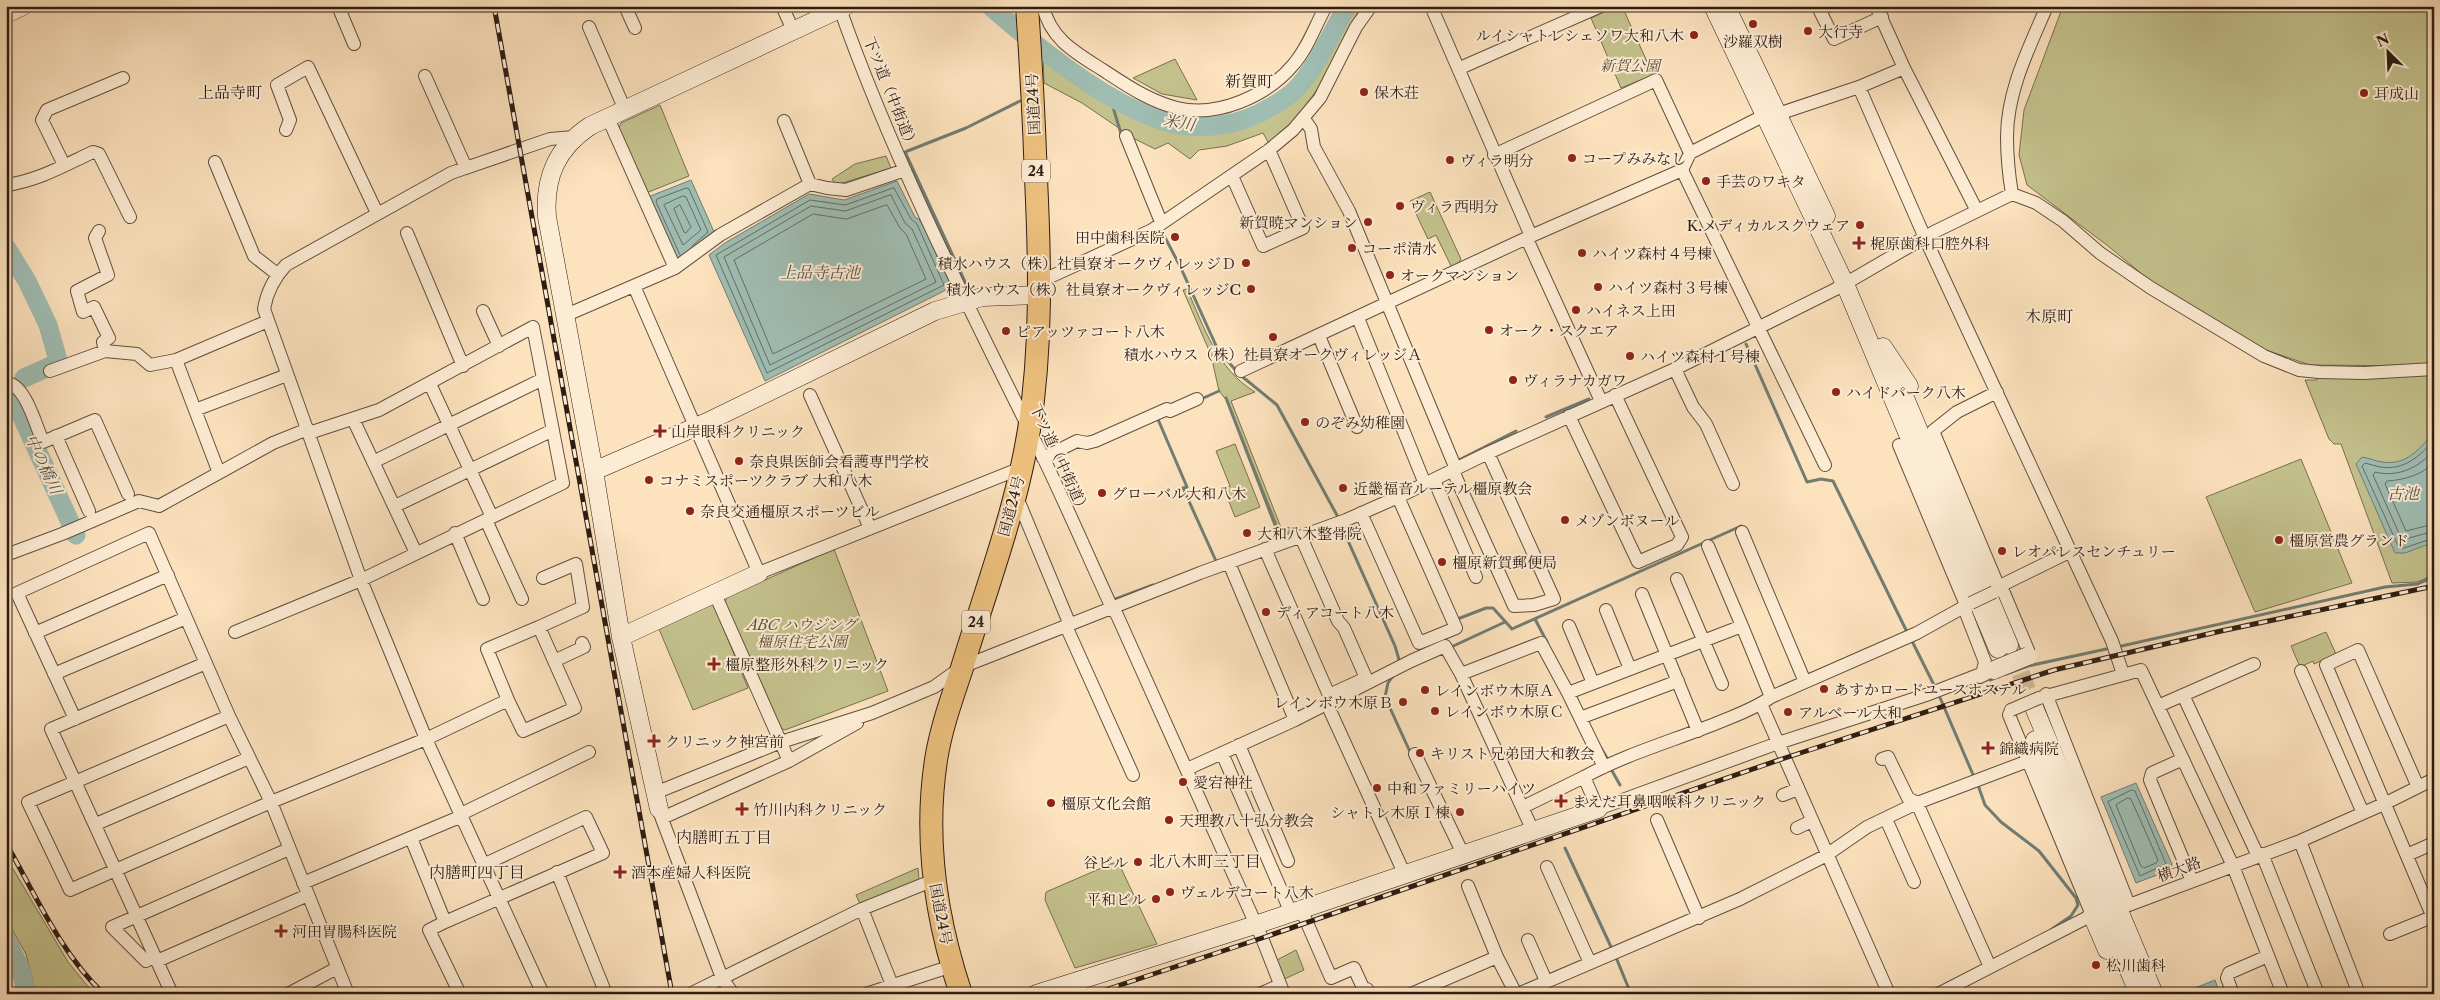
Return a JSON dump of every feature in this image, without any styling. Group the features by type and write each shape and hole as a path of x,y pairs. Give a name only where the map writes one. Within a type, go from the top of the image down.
{"highway":[{"name":"国道24号","path":"961,994 952,966 935,885 930,844 931,794 936,758 946,717 1022,468 1038,359 1041,286 1027,6"}],"street":[{"path":"6,14 23,6"},
{"path":"338,6 354,44"},
{"path":"625,6 635,28"},
{"path":"782,6 793,30"},
{"path":"1043,6 1046,20 1055,36 1096,66 1136,92 1178,108 1199,109 1220,107 1245,100 1278,80 1293,65 1309,41 1326,6"},
{"path":"594,471 697,427 936,311 966,300 1041,286 1052,276 1152,230 1268,150 1304,119 1320,98 1356,27 1371,6"},
{"path":"1431,6 1460,68 1529,238 1601,401"},
{"path":"1460,68 1601,6"},
{"path":"1712,6 1772,114"},
{"path":"1726,6 1772,114 1850,281 2004,647"},
{"path":"1828,6 1820,10 1834,39 1879,11 1904,68 1977,211"},
{"path":"2012,194 2007,135 2013,92 2020,69 2046,6"},
{"path":"733,994 722,978 658,807 621,637 594,471 564,316 546,201 553,168 561,153 574,137 608,118 841,7"},
{"name":"下ツ道（中街道）","path":"841,7 904,170 1043,458 1112,608 1117,614 1282,990"},
{"path":"589,28 625,110"},
{"path":"286,130 290,120 277,85 308,67 377,213"},
{"path":"1241,371 1529,238 1682,170 1690,153 1772,114 1859,87 1904,68"},
{"path":"425,76 466,168"},
{"path":"64,165 42,120 47,110 123,78"},
{"path":"1494,155 1656,80 1690,153"},
{"path":"1859,87 1925,238 2112,641 2123,674"},
{"path":"608,118 675,268"},
{"path":"1304,119 1311,129 1314,147 1349,211 1455,470 1514,606 1534,605 1554,599 1488,453"},
{"path":"784,122 810,184"},
{"path":"1126,136 1161,222"},
{"path":"543,994 426,739 361,580 264,309 266,296 277,274 286,265 425,186 466,168 550,139 574,137"},
{"path":"1232,176 1263,246 1304,228 1268,150"},
{"path":"6,185 20,183 93,152 99,154 130,218"},
{"path":"215,162 254,256 277,274"},
{"path":"564,316 675,268 720,235 810,184 846,190 904,170"},
{"path":"1682,170 1825,465"},
{"path":"658,807 789,761 872,714 934,686 962,667 1398,498 1488,453 1675,369 1850,281 1925,238 2012,194 2036,203 2063,221 2100,253 2150,288 2264,356 2299,370 2318,372 2364,373 2434,369"},
{"path":"98,231 95,238 108,275 77,291 84,312 94,307 109,338 103,342 105,351"},
{"path":"407,233 463,366"},
{"path":"634,286 759,573"},
{"path":"483,311 499,346"},
{"path":"1358,318 1430,482 1476,577"},
{"path":"50,371 105,351 137,354 150,365 176,360 268,321"},
{"path":"6,555 62,534 138,501 160,506 273,443 379,410 533,327 562,483 361,580 236,632"},
{"path":"1319,336 1357,427"},
{"path":"1036,994 1255,925 1404,873 1598,809 1778,743 1929,694 1986,669 2028,656 2028,650 2004,594 1997,591 1933,431 1918,400 1876,345"},
{"path":"1876,345 1886,414 1968,604 1966,613 1986,669"},
{"path":"176,360 219,473"},
{"path":"1675,369 1693,407 1706,424 1733,484"},
{"path":"195,410 287,375"},
{"path":"373,462 544,379"},
{"path":"6,383 11,383 22,390 43,442 95,420 128,494"},
{"path":"430,384 470,470 522,599"},
{"path":"1933,431 1957,412 1997,392"},
{"path":"810,395 870,528"},
{"path":"1569,416 1638,562 1677,545 1682,537 1615,395"},
{"path":"1043,458 1077,441 1087,443 1095,441 1167,409 1170,411 1197,399"},
{"path":"353,418 416,553"},
{"path":"395,506 553,430"},
{"path":"56,436 90,511"},
{"path":"621,637 759,573 1022,468"},
{"path":"1015,493 1068,626 1134,775"},
{"path":"1361,513 1419,643 1456,628 1398,498"},
{"path":"1742,532 1805,682"},
{"path":"75,720 17,593 149,533 229,716 271,802 348,994"},
{"path":"455,533 483,598"},
{"path":"1265,549 1329,695 1366,678 1344,628 1338,621 1301,537"},
{"path":"1708,546 1742,626 1778,743 1889,994"},
{"path":"1523,807 1604,767 1698,731 1917,633 1968,604 1997,591 2004,584 2071,551"},
{"path":"1229,563 1294,720"},
{"path":"539,627 575,708 522,731 486,649 583,607 576,564 543,578"},
{"path":"35,633 168,575"},
{"path":"1677,579 1722,684"},
{"path":"715,594 789,761"},
{"path":"1642,594 1698,731"},
{"path":"1606,610 1630,669"},
{"path":"54,674 186,618"},
{"path":"1570,626 1593,684"},
{"path":"1568,693 1742,626"},
{"path":"554,660 584,647 582,643"},
{"path":"1461,674 1541,643 1604,767"},
{"path":"1186,769 1294,720 1445,646 1461,674 1533,831"},
{"path":"2390,934 2432,912 2326,665 2358,650 2418,787"},
{"path":"172,994 52,730 206,663"},
{"path":"2158,706 2254,664"},
{"path":"2154,994 2110,909 2028,761 2009,715 2030,703 2141,670 2233,866 2283,994"},
{"path":"2301,671 2363,813"},
{"path":"1580,718 1678,680"},
{"path":"2183,695 2260,855 2318,994"},
{"path":"229,716 28,802 70,890 271,802 426,739 508,700"},
{"path":"2030,703 2110,909 2139,994"},
{"path":"1327,704 1404,873"},
{"path":"658,807 780,742 872,714"},
{"path":"1239,745 1288,861"},
{"path":"289,849 112,927 146,961 156,959 461,815 589,752"},
{"path":"1222,753 1296,911 1331,978 1354,968 1364,990 1367,989 1369,994"},
{"path":"1415,754 1463,854"},
{"path":"1882,759 1888,756 1908,798 1917,803 1990,967"},
{"path":"96,824 249,758"},
{"path":"2183,759 2152,773 2150,780 2192,881"},
{"path":"1468,886 1497,957 1517,994 1699,918 1827,855 1867,827 1917,803 2028,761"},
{"path":"1584,777 1598,809"},
{"name":"横大路","path":"1938,994 2110,909 2300,841 2386,803 2434,779"},
{"path":"1783,795 1798,789"},
{"path":"460,994 429,930 603,853 586,817 484,865"},
{"path":"1886,819 1914,882"},
{"path":"1657,820 1699,918"},
{"path":"1797,828 1812,821"},
{"path":"411,838 445,922"},
{"path":"2300,841 2359,994"},
{"path":"2407,855 2434,843"},
{"path":"1547,867 1590,963"},
{"path":"557,872 606,994"},
{"path":"690,994 862,909 924,884 935,885"},
{"path":"862,909 892,985"},
{"path":"2110,909 2128,994"},
{"path":"2110,909 2164,994"},
{"path":"1528,940 1546,981"},
{"path":"2233,994 2226,978 2229,973 2268,956"},
{"path":"1412,994 1497,957"},
{"path":"866,994 952,966"},
{"path":"288,994 337,968"},
{"path":"1260,994 1282,990"},
{"path":"2430,994 2434,992"}],"green space":[{"path":"1351,6 1360,7 1333,63 1298,115 1269,144 1263,133 1227,146 1199,150 1190,159 1168,143 1155,149 1135,139 1082,103 1044,83 1043,55 1100,95 1145,118 1168,126 1191,130 1213,131 1225,129 1243,124 1281,107 1298,94 1316,70"},
{"name":"新賀公園","path":"1616,6 1622,6 1653,75 1621,88 1591,18"},
{"path":"2063,6 2434,6 2434,366 2310,365 2263,349 2218,321 2165,293 2108,246 2027,185 2019,155 2024,110"},
{"path":"1175,59 1197,100 1162,94 1133,78"},
{"path":"660,105 689,176 646,193 618,130 621,123"},
{"path":"886,156 891,168 836,185 832,179 855,164"},
{"path":"1430,192 1461,259 1457,266 1452,268 1436,235 1428,239 1410,201"},
{"path":"1187,289 1206,332 1221,359 1242,383 1255,392 1231,401 1282,530 1290,527 1292,531 1281,535 1228,402 1219,391 1211,355 1183,290"},
{"path":"2434,374 2434,575 2417,582 2392,583 2341,444 2334,444 2329,439 2305,380 2317,380 2316,377"},
{"path":"1235,444 1260,507 1235,517 1224,489 1230,486 1216,451"},
{"name":"橿原営農グランド","path":"2301,459 2352,583 2255,612 2206,497"},
{"name":"ABC ハウジング 橿原住宅公園","path":"834,549 888,691 785,730 778,727 724,604 727,597"},
{"path":"710,596 748,688 693,710 656,622"},
{"path":"2326,632 2336,654 2314,664 2313,661 2300,667 2291,646"},
{"path":"6,857 68,962 94,994 36,994 26,954 6,919"},
{"path":"1113,863 1119,864 1157,944 1075,968 1045,900 1046,892"},
{"path":"918,868 919,880 860,904 856,895"},
{"path":"1296,950 1304,970 1280,981 1273,962"}],"water":[{"path":"691,180 715,234 677,265 648,197"},
{"name":"上品寺古池","path":"897,181 915,217 920,220 950,283 948,289 765,381 709,255 725,243 809,194 844,200"},
{"name":"古池","path":"2434,432 2434,542 2405,553 2395,553 2356,464 2362,457 2391,463 2405,459 2418,450"},
{"path":"2136,783 2172,864 2170,870 2136,883 2101,797"},
{"path":"2215,980 2220,994 2180,994"}],"waterway":[{"name":"米川","path":"990,6 1072,72 1118,101 1163,121 1200,127 1237,122 1249,118 1291,94 1317,61 1347,6"},
{"path":"1118,99 1113,107 1122,137"},
{"path":"966,284 905,152 966,128 1020,101"},
{"path":"1160,228 1180,266 1218,350 1239,374 1277,405 1339,519"},
{"name":"中の橋川","path":"6,247 27,281 48,325 58,360 51,366 24,378"},
{"path":"1746,344 1807,482 1821,479 1833,481 1908,634"},
{"path":"1199,400 1219,391"},
{"name":"中の橋川","path":"11,393 76,535"},
{"path":"1226,398 1280,538"},
{"path":"1546,417 1589,399"},
{"path":"1157,417 1187,487 1183,488 1216,561"},
{"path":"1457,461 1516,431"},
{"path":"1385,496 1420,480"},
{"path":"1341,525 1395,646 1400,663"},
{"path":"1455,620 1486,608 1493,608 1512,629 1741,526"},
{"path":"2117,647 2385,587 2417,584 2434,577"},
{"path":"1113,598 1113,600 1153,585"},
{"path":"1535,619 1547,642"},
{"path":"1449,648 1505,622"},
{"path":"1911,639 1935,687"},
{"path":"2006,674 2028,666 2111,648"},
{"path":"1393,676 1388,683 1385,697 1411,754"},
{"path":"1990,680 1998,677"},
{"path":"1938,693 1974,777"},
{"path":"1601,748 1607,758"},
{"path":"1611,769 1620,785"},
{"path":"1978,785 1985,805 2001,822 2039,851 2076,898 2078,905 2071,916 2052,929"},
{"path":"1565,848 1612,949"},
{"path":"6,939 20,968 27,994"},
{"path":"1615,955 1631,994"},
{"path":"1928,994 1936,990"}],"tunnel":[{"path":"2011,648 2033,705"}],"railway":[{"path":"494,6 672,994"},
{"path":"1093,994 1262,938 1785,758 2054,670 2221,631 2434,586"},
{"path":"6,843 38,903 62,942 75,961 104,994"}],"place":[{"name":"沙羅双樹","path":"1753,24"},
{"name":"大行寺","path":"1808,31"},
{"name":"ルイシャトレシェソワ大和八木","path":"1694,35"},
{"name":"保木荘","path":"1364,92"},
{"name":"耳成山","path":"2364,93"},
{"name":"コープみみなし","path":"1572,158"},
{"name":"ヴィラ明分","path":"1450,160"},
{"name":"手芸のワキタ","path":"1706,181"},
{"name":"ヴィラ西明分","path":"1400,206"},
{"name":"新賀暁マンション","path":"1368,222"},
{"name":"K.メディカルスクウェア","path":"1860,225"},
{"name":"田中歯科医院","path":"1175,237"},
{"name":"梶原歯科口腔外科","path":"1859,243"},
{"name":"コーポ清水","path":"1352,248"},
{"name":"ハイツ森村４号棟","path":"1582,253"},
{"name":"積水ハウス（株）社員寮オークヴィレッジＤ","path":"1246,263"},
{"name":"オークマンション","path":"1390,275"},
{"name":"ハイツ森村３号棟","path":"1598,287"},
{"name":"積水ハウス（株）社員寮オークヴィレッジC","path":"1251,289"},
{"name":"ハイネス上田","path":"1576,310"},
{"name":"オーク・スクエア","path":"1489,330"},
{"name":"ピアッツァコート八木","path":"1006,331"},
{"name":"積水ハウス（株）社員寮オークヴィレッジＡ","path":"1273,337"},
{"name":"ハイツ森村１号棟","path":"1630,356"},
{"name":"ヴィラナカガワ","path":"1513,380"},
{"name":"ハイドパーク八木","path":"1836,392"},
{"name":"のぞみ幼稚園","path":"1305,422"},
{"name":"山岸眼科クリニック","path":"660,431"},
{"name":"奈良県医師会看護専門学校","path":"739,461"},
{"name":"コナミスポーツクラブ 大和八木","path":"649,480"},
{"name":"近畿福音ルーテル橿原教会","path":"1343,488"},
{"name":"グローバル大和八木","path":"1102,493"},
{"name":"奈良交通橿原スポーツビル","path":"690,511"},
{"name":"メゾンボヌール","path":"1565,520"},
{"name":"大和八木整骨院","path":"1247,533"},
{"name":"橿原営農グランド","path":"2279,540"},
{"name":"レオパレスセンチュリー","path":"2002,551"},
{"name":"橿原新賀郵便局","path":"1442,562"},
{"name":"ディアコート八木","path":"1266,612"},
{"name":"橿原整形外科クリニック","path":"714,664"},
{"name":"あすかロードユースホステル","path":"1824,689"},
{"name":"レインボウ木原Ａ","path":"1425,690"},
{"name":"レインボウ木原Ｂ","path":"1403,702"},
{"name":"レインボウ木原Ｃ","path":"1435,711"},
{"name":"アルベール大和","path":"1788,712"},
{"name":"クリニック神宮前","path":"654,741"},
{"name":"錦織病院","path":"1988,748"},
{"name":"キリスト兄弟団大和教会","path":"1420,753"},
{"name":"愛宕神社","path":"1183,782"},
{"name":"中和ファミリーハイツ","path":"1377,788"},
{"name":"まえだ耳鼻咽喉科クリニック","path":"1561,801"},
{"name":"橿原文化会館","path":"1051,803"},
{"name":"竹川内科クリニック","path":"742,809"},
{"name":"シャトレ木原Ⅰ棟","path":"1460,812"},
{"name":"天理教八十弘分教会","path":"1169,820"},
{"name":"谷ビル","path":"1138,862"},
{"name":"酒本産婦人科医院","path":"620,872"},
{"name":"ヴェルデコート八木","path":"1170,892"},
{"name":"平和ビル","path":"1156,899"},
{"name":"河田胃腸科医院","path":"281,931"},
{"name":"松川歯科","path":"2096,965"}],"district":[{"name":"新賀町","path":"1249,81"},
{"name":"上品寺町","path":"230,92"},
{"name":"木原町","path":"2049,316"},
{"name":"内膳町五丁目","path":"724,837"},
{"name":"北八木町三丁目","path":"1205,861"},
{"name":"内膳町四丁目","path":"477,872"}]}
